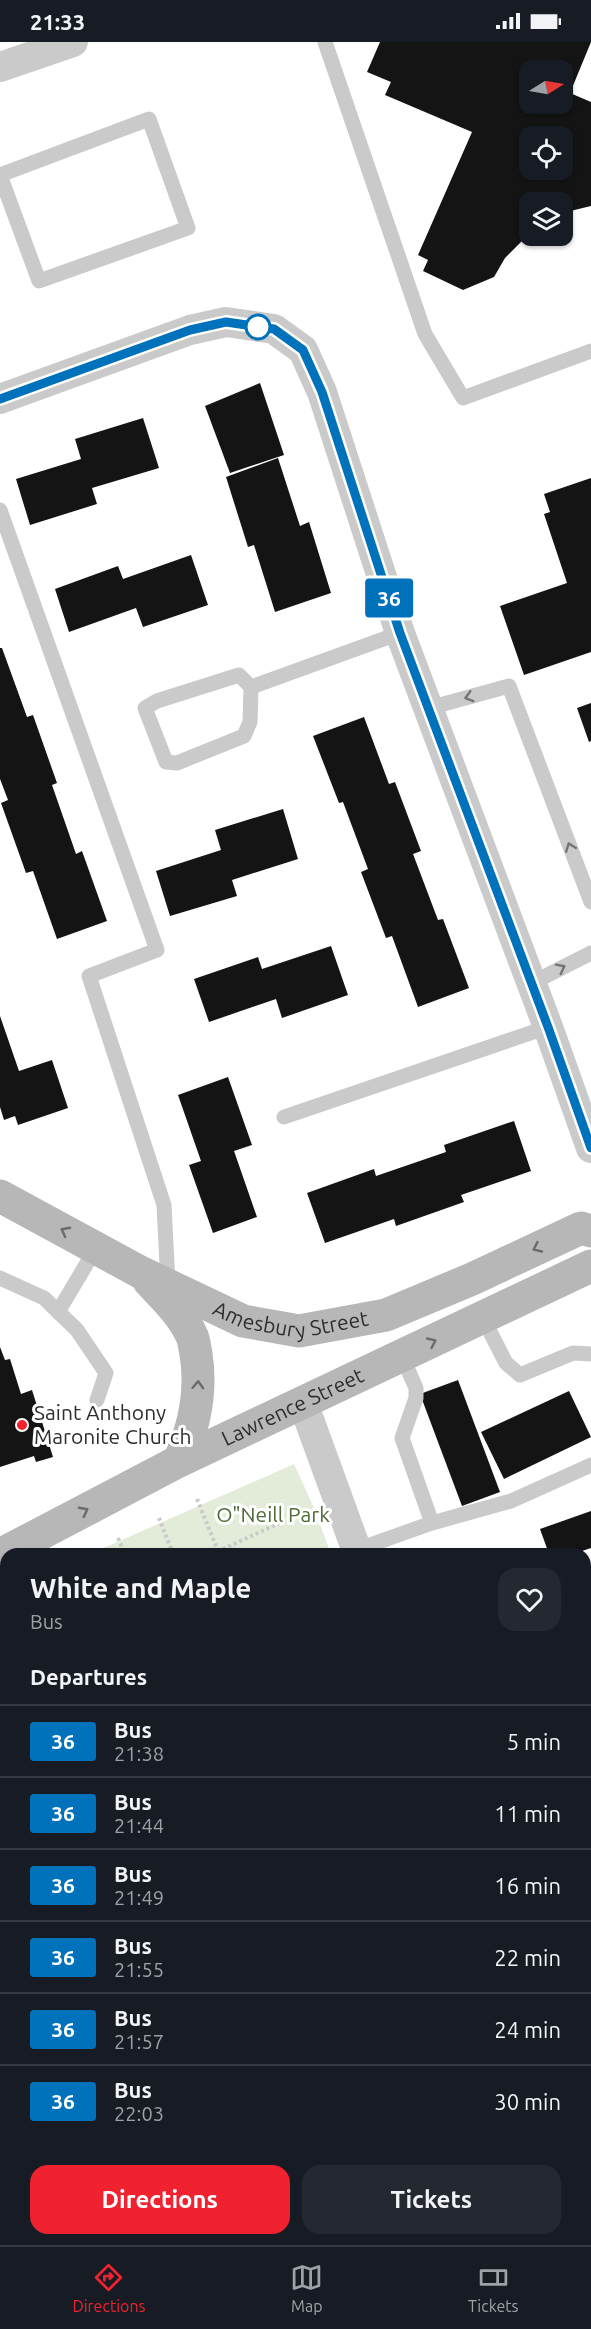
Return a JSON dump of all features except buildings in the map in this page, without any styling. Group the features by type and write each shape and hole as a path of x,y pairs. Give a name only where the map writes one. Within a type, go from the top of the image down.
{"main road":[{"name":"Amesbury Street","path":"0,1196 154,1278 243,1321 298,1331 386,1315 581,1228 591,1231"},
{"name":"Lawrence Street","path":"15,1548 179,1461 591,1266"},
{"path":"154,1278 193,1337 199,1372 197,1408 190,1437 179,1461"}],"street":[{"path":"0,67 73,42"},
{"path":"0,399 190,330 226,322 274,329 303,350 322,392 400,633 532,983 591,1148"},
{"path":"303,1403 356,1548"}],"lane":[{"path":"325,42 425,333 463,398 591,351"},
{"path":"149,119 188,228 39,281 0,175 149,119"},
{"path":"0,510 157,950 89,976 164,1205 154,1278"},
{"path":"251,687 400,633"},
{"path":"239,675 251,687 250,722 244,736 177,763 166,762 145,708 157,701 239,675"},
{"path":"429,708 508,686 591,902"},
{"path":"532,983 591,953"},
{"path":"284,1117 548,1027"},
{"path":"58,1312 96,1248"},
{"path":"0,1278 44,1298 77,1330 106,1373 98,1400"},
{"path":"483,1318 506,1363 520,1375 573,1353 591,1354"},
{"path":"402,1356 416,1388 416,1398 402,1438 432,1523"},
{"path":"367,1548 432,1523 511,1501 591,1465"}],"path":[{"path":"197,1499 217,1548"},
{"path":"225,1548 314,1508"},
{"path":"159,1518 171,1548"},
{"path":"118,1538 122,1548"}],"green space":[{"name":"O\"Neill Park","path":"294,1464 329,1548 104,1548"}],"bus line":[{"name":"36","path":"0,399 190,330 226,322 274,329 303,350 322,392 400,633 591,1148"}],"place":[{"name":"Saint Anthony Maronite Church","path":"22,1425"}]}
